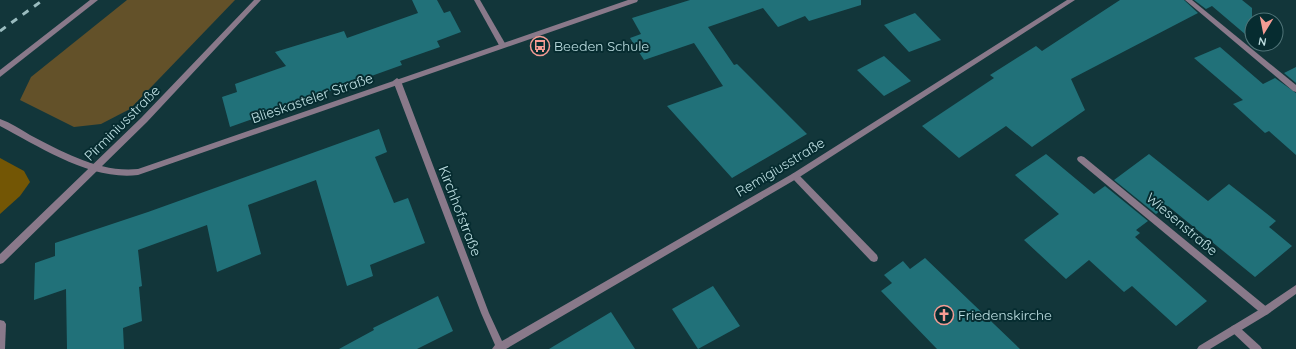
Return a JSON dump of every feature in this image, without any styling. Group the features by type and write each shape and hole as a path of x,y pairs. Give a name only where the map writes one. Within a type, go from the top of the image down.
{"street":[{"path":"0,74 95,0"},
{"name":"Pirminiusstraße","path":"0,260 144,120 258,0"},
{"path":"477,0 502,45"},
{"name":"Blieskasteler Straße","path":"0,122 50,148 95,168 115,173 138,172 397,81 635,0"},
{"name":"Remigiusstraße","path":"499,348 795,176 1072,0"},
{"path":"1188,0 1296,89"},
{"name":"Kirchhofstraße","path":"397,81 499,348"},
{"name":"Wiesenstraße","path":"1081,159 1265,311"},
{"path":"795,176 874,258"},
{"path":"1202,349 1265,311 1296,290"},
{"path":"0,349 1,324"},
{"path":"1235,329 1257,349"}],"shaded area":[{"path":"127,0 235,0 130,109 101,124 74,127 20,100 31,77"},
{"path":"0,158 24,171 30,182 20,196 0,214"}],"building":[{"path":"412,0 437,0 444,13 450,11 461,32 437,41 440,47 400,61 402,65 230,127 222,97 237,92 235,84 286,66 275,52 344,31 347,38 418,13"},
{"path":"690,0 861,0 861,5 809,21 805,16 778,27 763,8 708,27 734,65 737,64 807,134 732,178 667,106 723,86 694,43 644,60 630,38 641,34 632,18"},
{"path":"1120,0 1184,0 1198,13 1071,79 1085,110 1032,147 1006,126 959,158 922,126 994,78 990,75 1036,46 1042,51"},
{"path":"1194,0 1242,0 1252,8 1252,12 1244,12 1244,33 1212,6 1206,9"},
{"path":"915,13 941,40 909,52 884,25"},
{"path":"1220,47 1263,84 1275,78 1296,93 1296,155 1269,131 1265,133 1233,104 1243,100 1194,58"},
{"path":"884,56 911,81 884,96 857,70"},
{"path":"1296,67 1296,83 1284,73"},
{"path":"379,129 387,152 375,157 394,203 408,198 425,243 370,265 373,276 347,286 316,180 248,205 261,254 217,272 207,225 138,250 142,286 139,287 142,321 123,328 124,349 67,349 66,289 34,300 35,263 55,256 55,243 148,212"},
{"path":"1046,154 1094,194 1105,186 1148,221 1136,230 1140,233 1135,237 1207,301 1176,326 1132,286 1124,292 1089,260 1066,279 1024,240 1059,214 1015,175"},
{"path":"1149,154 1208,201 1229,184 1276,221 1269,227 1292,246 1255,277 1168,206 1156,214 1114,180"},
{"name":"Friedenskirche","path":"925,258 1020,349 937,349 881,291 892,283 884,275 903,261 910,269"},
{"path":"713,286 740,326 698,349 672,309"},
{"path":"438,296 453,331 417,349 339,349 374,330 373,328"},
{"path":"611,312 635,349 549,349"}],"railway":[{"path":"0,31 43,0"}],"place":[{"name":"Beeden Schule","path":"540,46"},
{"name":"Friedenskirche","path":"944,315"}]}
